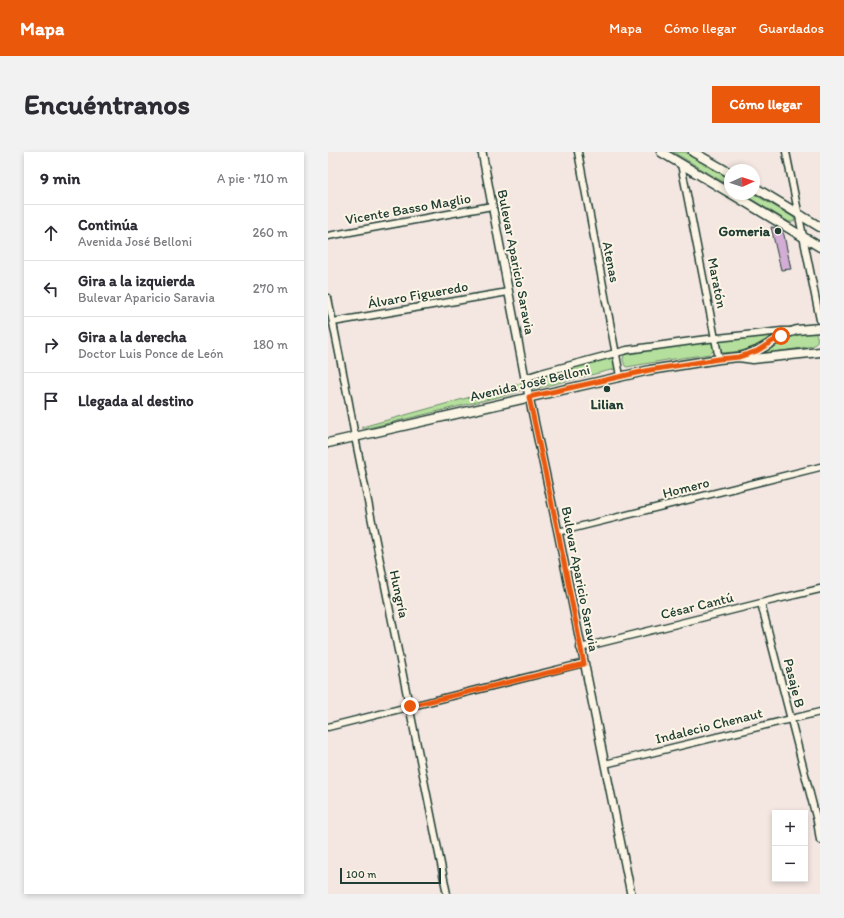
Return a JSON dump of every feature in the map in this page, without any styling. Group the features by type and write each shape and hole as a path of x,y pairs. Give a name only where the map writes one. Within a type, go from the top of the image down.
{"main road":[{"path":"661,152 724,190"},
{"path":"693,152 724,170"},
{"path":"760,191 820,227"},
{"path":"741,200 820,247"},
{"name":"Avenida José Belloni","path":"328,443 620,376 739,357 757,351 781,336 794,331 820,328"},
{"name":"Avenida José Belloni","path":"739,357 752,359 820,352"}],"street":[{"name":"Bulevar Aparicio Saravia","path":"482,152 525,378 558,532 580,648 631,894"},
{"name":"Atenas","path":"578,152 620,376"},
{"path":"786,152 820,320"},
{"name":"Maratón","path":"681,164 719,359"},
{"name":"Vicente Basso Maglio","path":"328,236 492,206"},
{"name":"Álvaro Figueredo","path":"333,322 508,292"},
{"name":"Hungría","path":"328,298 447,894"},
{"name":"Avenida José Belloni","path":"525,378 627,350 715,338 794,331"},
{"name":"Homero","path":"558,532 820,467"},
{"name":"César Cantú","path":"580,648 820,589"},
{"name":"Pasaje B","path":"762,603 790,719 817,821 820,840"},
{"path":"328,726 584,664"},
{"name":"Indalecio Chenaut","path":"605,764 820,712"}],"green space":[{"path":"673,152 685,152 724,175 724,182"},
{"path":"760,198 793,217 795,220 789,222 753,200 760,200"},
{"path":"813,331 818,339 813,346 746,357 767,350 794,332"},
{"path":"773,335 763,344 750,350 724,353 719,347 720,340"},
{"path":"711,342 713,344 714,350 710,354 627,367 623,361 624,355 629,352"},
{"path":"612,357 614,358 615,369 534,389 532,388 530,382 535,378"},
{"path":"521,383 523,389 515,393 368,428 362,428 362,427"}],"building":[{"path":"771,227 778,228 784,235 791,269 781,270"}],"place":[{"name":"Gomeria","path":"778,231"},
{"name":"Lilian","path":"607,389"}],"route":[{"path":"410,706 584,664 529,397 650,370 739,357 757,351 781,336"}]}
